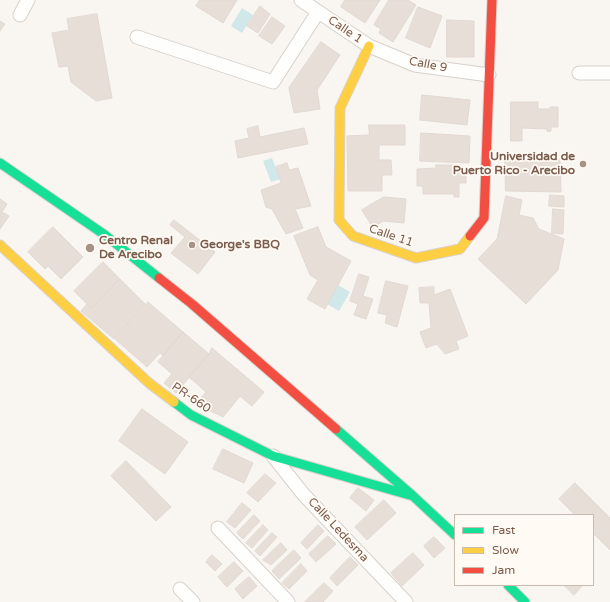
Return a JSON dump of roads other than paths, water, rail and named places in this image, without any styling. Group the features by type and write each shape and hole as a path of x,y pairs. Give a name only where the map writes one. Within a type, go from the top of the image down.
{"street":[{"path":"20,15 28,0"},
{"name":"Calle 1","path":"300,0 369,46"},
{"name":"Calle 11","path":"369,46 340,108 339,220 354,236 416,258 460,249 484,218 492,0"},
{"path":"136,37 273,82 318,12"},
{"name":"Calle 9","path":"369,46 415,65 490,75"},
{"path":"579,73 610,73"},
{"path":"0,162 105,235 192,304 413,496 454,534"},
{"name":"PR-660","path":"0,245 149,383 191,415 273,456 413,496"},
{"name":"Calle Ledesma","path":"273,456 304,495 406,602"},
{"path":"218,528 288,602"},
{"path":"509,586 525,602"},
{"path":"180,589 193,602"}],"water":[{"path":"242,8 253,15 242,33 231,26"},
{"path":"272,158 280,179 271,182 263,161"},
{"path":"338,285 350,292 339,311 327,304"}],"place":[{"name":"Universidad de Puerto Rico - Arecibo","path":"583,164"},
{"name":"George's BBQ","path":"192,245"},
{"name":"Centro Renal De Arecibo","path":"90,248"}]}
